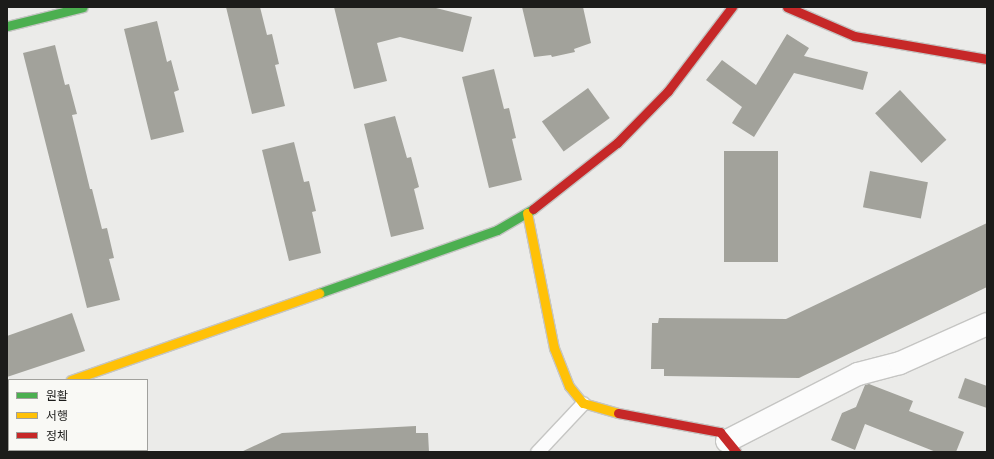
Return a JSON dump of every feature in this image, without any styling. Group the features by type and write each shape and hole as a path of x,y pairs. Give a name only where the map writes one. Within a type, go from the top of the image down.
{"street":[{"path":"7,26 84,7"},
{"path":"74,379 496,230 527,213 617,143 668,91 732,7"},
{"path":"787,7 854,36 987,59"},
{"path":"527,213 554,348 569,386 583,404 603,410 720,432 732,447 858,374 900,363 987,324"}],"lane":[{"path":"537,452 583,404"}],"building":[{"path":"226,7 260,7 267,35 272,34 279,64 275,65 285,106 252,114"},
{"path":"334,7 432,7 472,17 463,52 400,37 377,43 387,81 354,89"},
{"path":"522,7 583,7 591,43 574,49 575,52 552,57 551,55 534,57"},
{"path":"157,21 167,62 171,60 179,90 174,92 184,132 151,140 124,29"},
{"path":"787,34 809,48 804,56 868,72 863,90 794,73 754,137 732,123 742,107 706,80 722,60 756,85"},
{"path":"55,45 65,85 69,84 77,114 72,115 90,189 92,189 102,229 107,228 114,258 109,259 120,300 87,308 23,53"},
{"path":"494,69 504,109 509,108 516,138 512,139 522,180 489,188 462,77"},
{"path":"588,88 610,118 564,151 542,122"},
{"path":"900,90 946,140 922,163 875,113"},
{"path":"395,116 407,158 411,157 419,187 414,189 424,229 391,237 364,124"},
{"path":"294,142 304,182 309,181 316,211 312,212 321,253 289,261 262,150"},
{"path":"724,151 778,151 778,262 724,262"},
{"path":"870,171 928,182 921,219 863,207"},
{"path":"987,223 987,287 799,378 664,376 664,369 651,369 652,323 658,323 659,318 786,319"},
{"path":"72,313 85,351 7,377 7,336"},
{"path":"965,378 987,386 987,408 958,398"},
{"path":"869,384 913,401 909,411 964,432 956,452 936,452 865,424 855,450 831,440 842,413 856,407 865,385"},
{"path":"416,426 416,433 428,433 429,452 241,452 282,433"}],"traffic: fast":[{"path":"7,26 83,7"},
{"path":"319,293 497,230 533,209"}],"traffic: slow":[{"path":"527,213 554,348 569,386 583,403 618,413"},
{"path":"74,379 319,293"}],"traffic: jam":[{"path":"533,209 617,143 668,91 732,7"},
{"path":"787,7 854,36 987,59"},
{"path":"618,413 720,432 736,452"}]}
